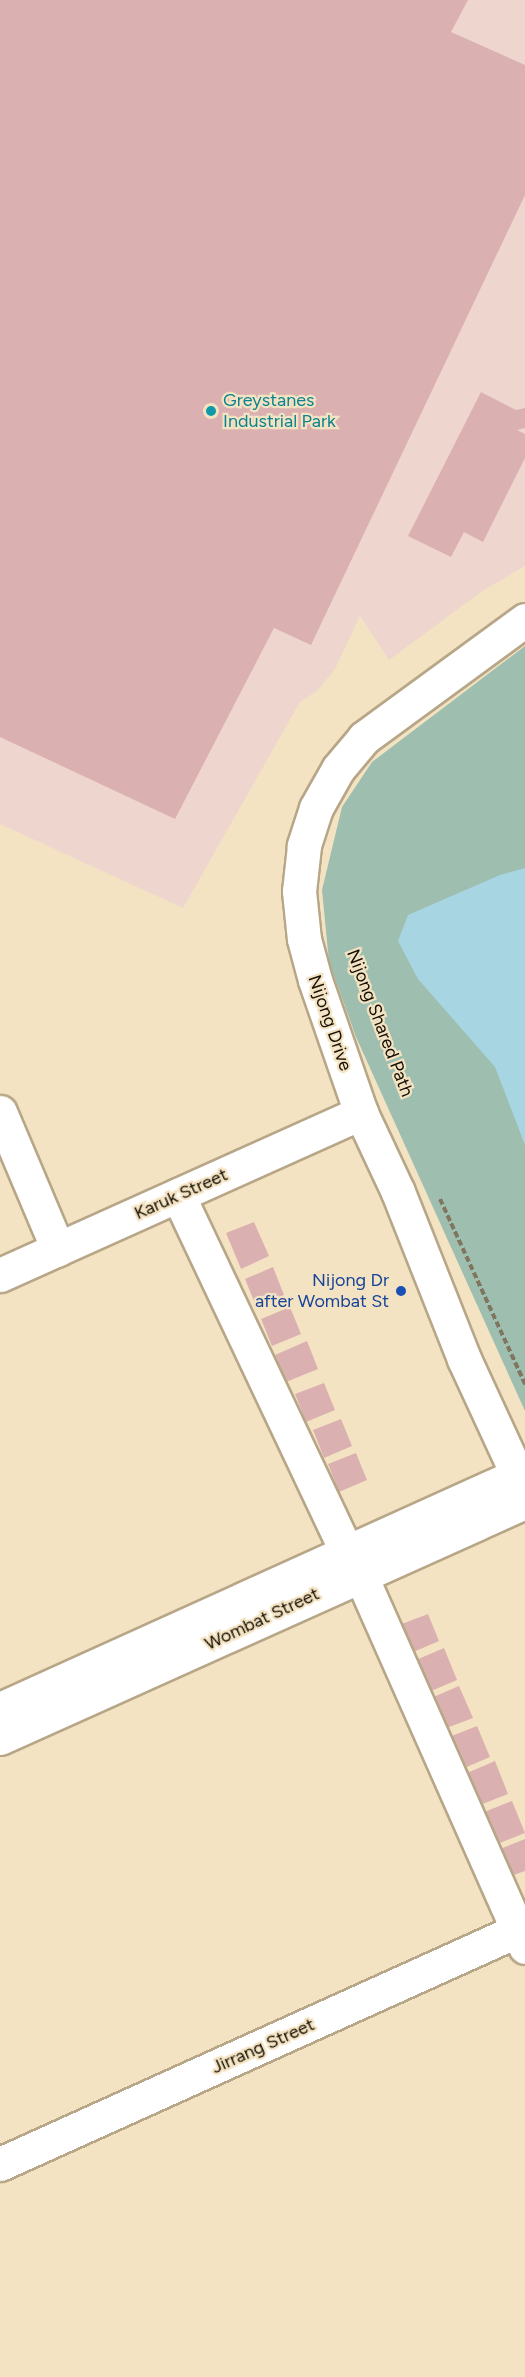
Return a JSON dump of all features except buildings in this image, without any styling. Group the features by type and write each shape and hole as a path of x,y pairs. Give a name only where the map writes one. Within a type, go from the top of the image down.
{"street":[{"name":"Nijong Drive","path":"522,1489 361,1113 304,939 299,891 304,846 315,808 338,769 364,738 525,620"},
{"path":"0,1112 58,1249"},
{"name":"Karuk Street","path":"0,1275 361,1113"},
{"path":"178,1195 353,1563 523,1935"},
{"name":"Wombat Street","path":"0,1709 353,1563 522,1489"},
{"name":"Wombat Street","path":"0,1738 353,1563"},
{"name":"Jirrang Street","path":"0,2164 523,1935"}],"path":[{"path":"435,1189 525,1384"}],"shaded area":[{"name":"Greystanes Industrial Park","path":"0,0 525,0 525,566 481,592 389,660 360,616 335,669 317,691 300,702 183,908 0,824"}],"green space":[{"path":"525,646 525,1411 356,1037 329,962 322,890 342,807 372,762"}],"water":[{"path":"525,868 525,1145 495,1067 418,979 398,941 408,915 500,875"}],"place":[{"name":"Greystanes Industrial Park","path":"211,411"},
{"name":"Nijong Dr after Wombat St","path":"401,1291"}]}
